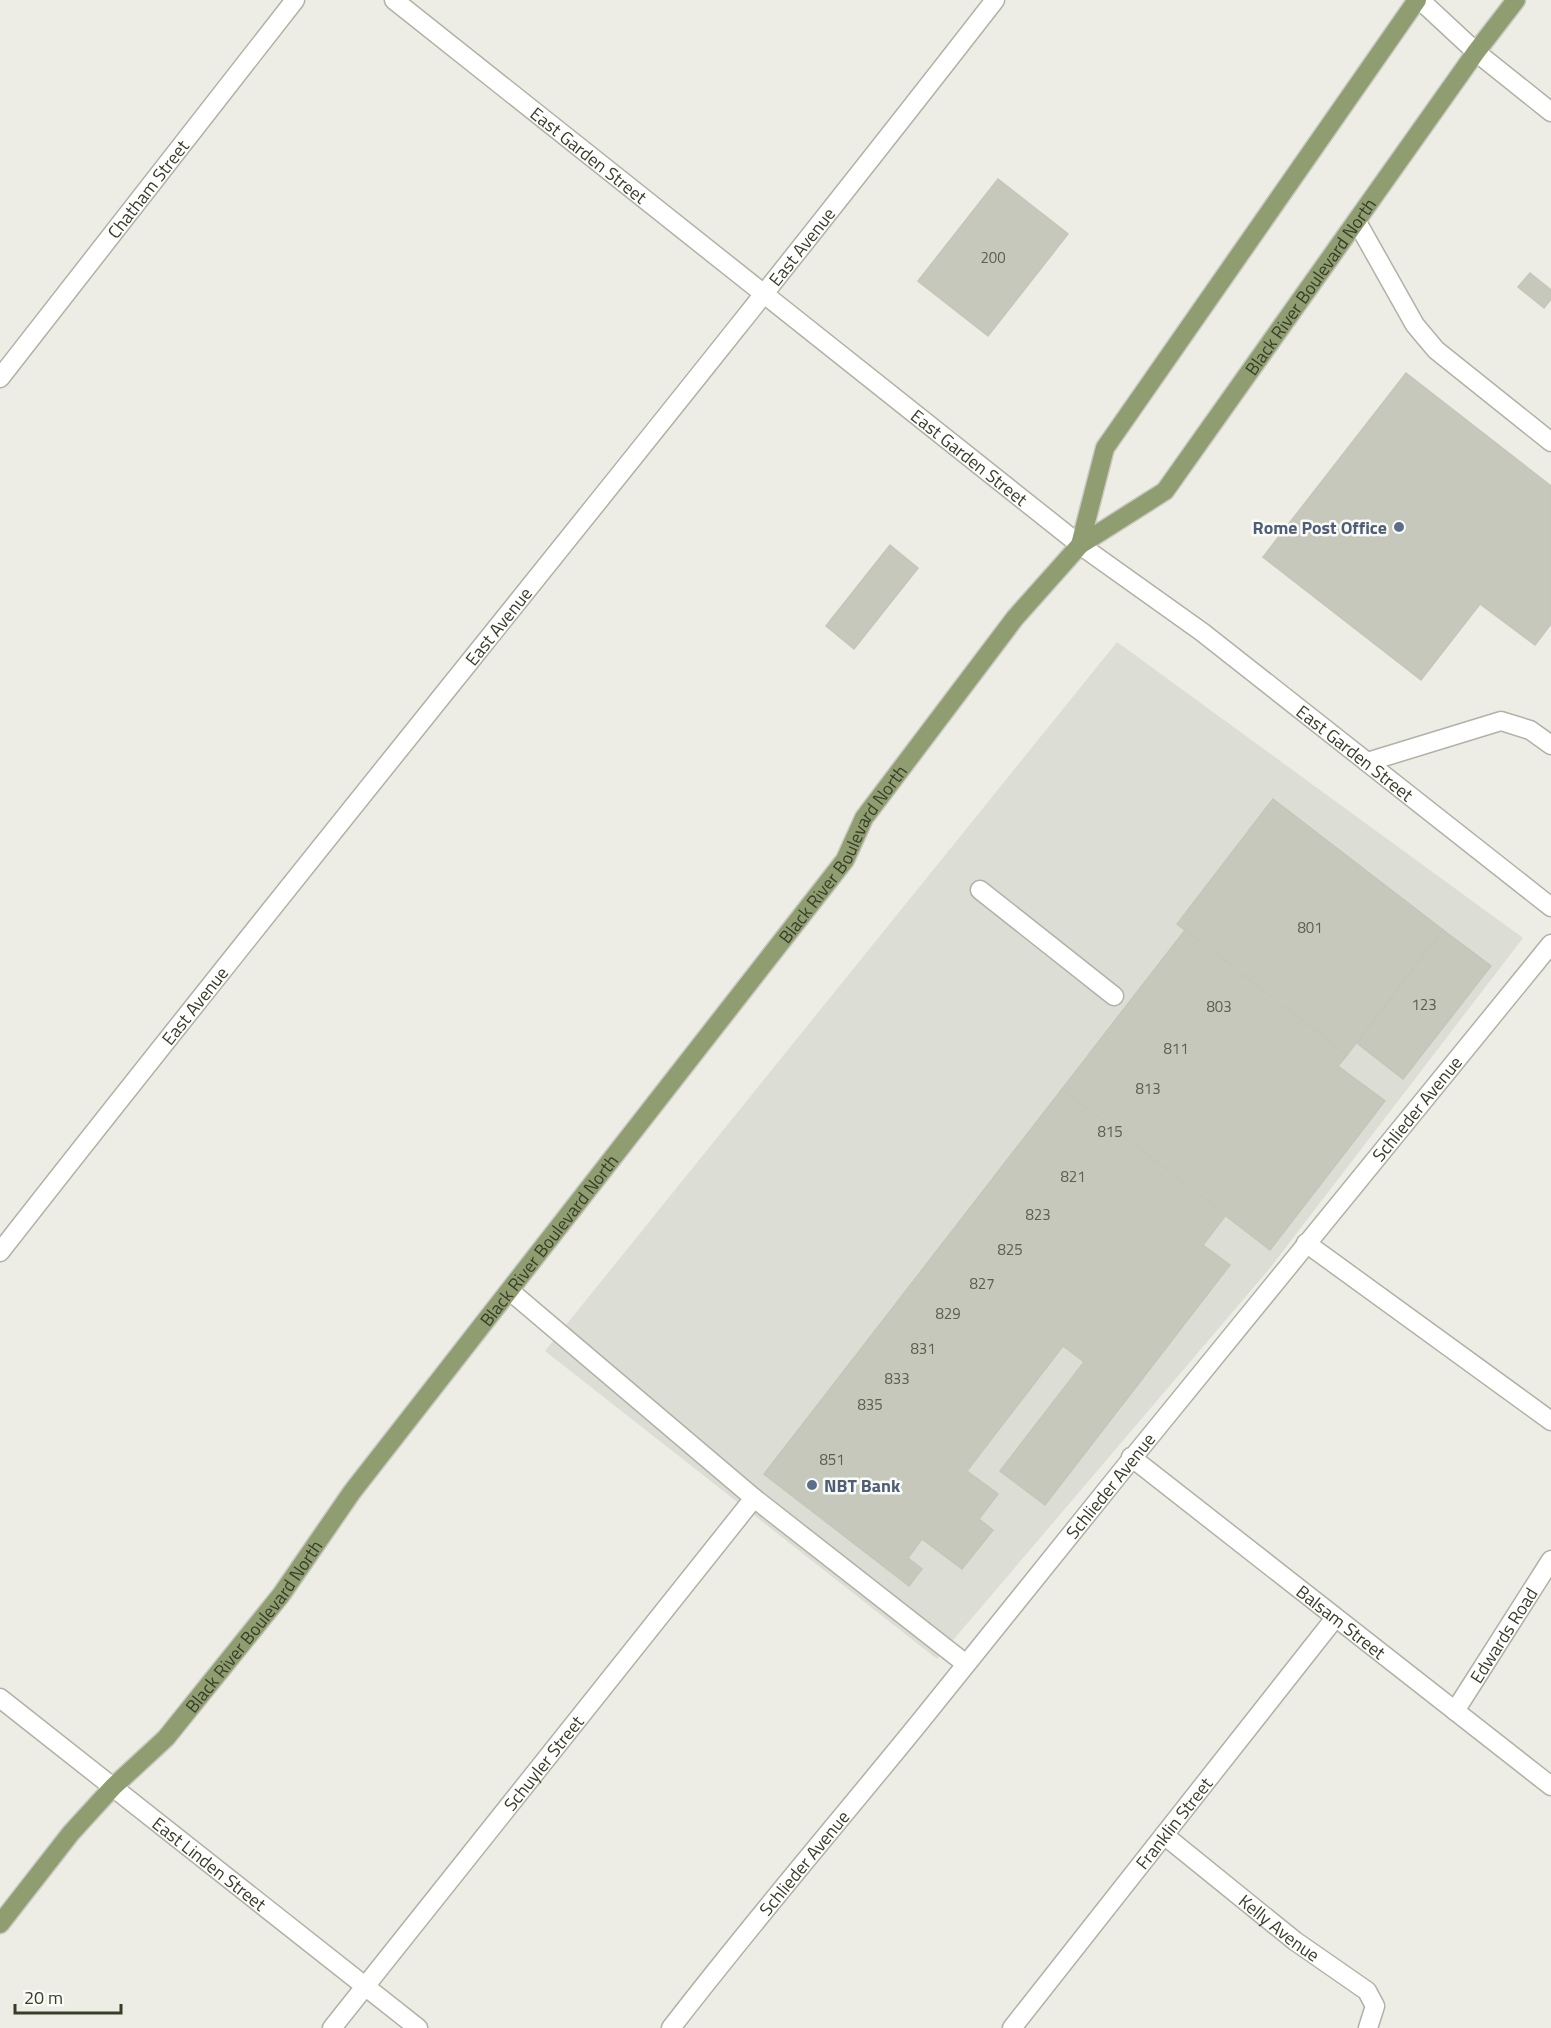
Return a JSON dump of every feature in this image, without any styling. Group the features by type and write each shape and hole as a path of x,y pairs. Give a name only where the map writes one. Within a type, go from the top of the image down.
{"main road":[{"name":"Black River Boulevard North","path":"1080,545 1106,448 1418,0"},
{"name":"Black River Boulevard North","path":"0,1924 71,1833 113,1787 166,1738 281,1595 352,1492 510,1292 844,860 864,818 1015,618 1080,545 1166,491 1476,52 1516,0"}],"street":[{"name":"Chatham Street","path":"0,378 295,0"},
{"name":"East Garden Street","path":"394,0 767,294 1080,545 1202,632 1551,908"},
{"name":"East Avenue","path":"0,1252 152,1057 767,294 995,0"},
{"path":"1418,0 1476,52 1551,112"},
{"path":"1357,222 1414,325 1437,350 1551,442"},
{"path":"1367,762 1501,722 1530,730 1551,745"},
{"path":"980,890 1114,996"},
{"name":"Schlieder Avenue","path":"671,2028 740,1938 966,1664 1131,1457 1551,944"},
{"path":"1306,1243 1551,1421"},
{"path":"510,1292 754,1498 966,1664"},
{"name":"Balsam Street","path":"1131,1457 1551,1786"},
{"name":"Schuyler Street","path":"332,2028 754,1498"},
{"name":"Edwards Road","path":"1455,1711 1551,1560"},
{"name":"Franklin Street","path":"1012,2028 1335,1618"},
{"name":"East Linden Street","path":"0,1698 418,2028"},
{"name":"Kelly Avenue","path":"1164,1835 1295,1941 1367,1991 1375,2006 1368,2028"}],"shaded area":[{"path":"1117,642 1523,938 1270,1268 937,1659 545,1351"}],"building":[{"path":"998,179 1068,234 988,336 918,281"},
{"path":"1530,273 1551,290 1551,299 1544,308 1518,287"},
{"path":"1406,373 1551,486 1551,624 1535,645 1480,604 1421,680 1263,557"},
{"path":"890,545 918,568 854,649 826,626"},
{"path":"1273,799 1443,930 1347,1055 1177,924"},
{"path":"1185,930 1347,1055 1338,1066 1385,1101 1270,1250 1062,1089"},
{"path":"1443,930 1491,966 1403,1079 1357,1043"},
{"path":"1062,1089 1226,1215 1203,1245 1230,1265 1045,1505 1000,1471 1084,1362 1063,1346 967,1471 998,1494 979,1519 993,1530 962,1569 922,1539 908,1558 922,1569 909,1586 764,1474"}],"place":[{"name":"Rome Post Office","path":"1399,527"},
{"name":"NBT Bank","path":"812,1485"}]}
